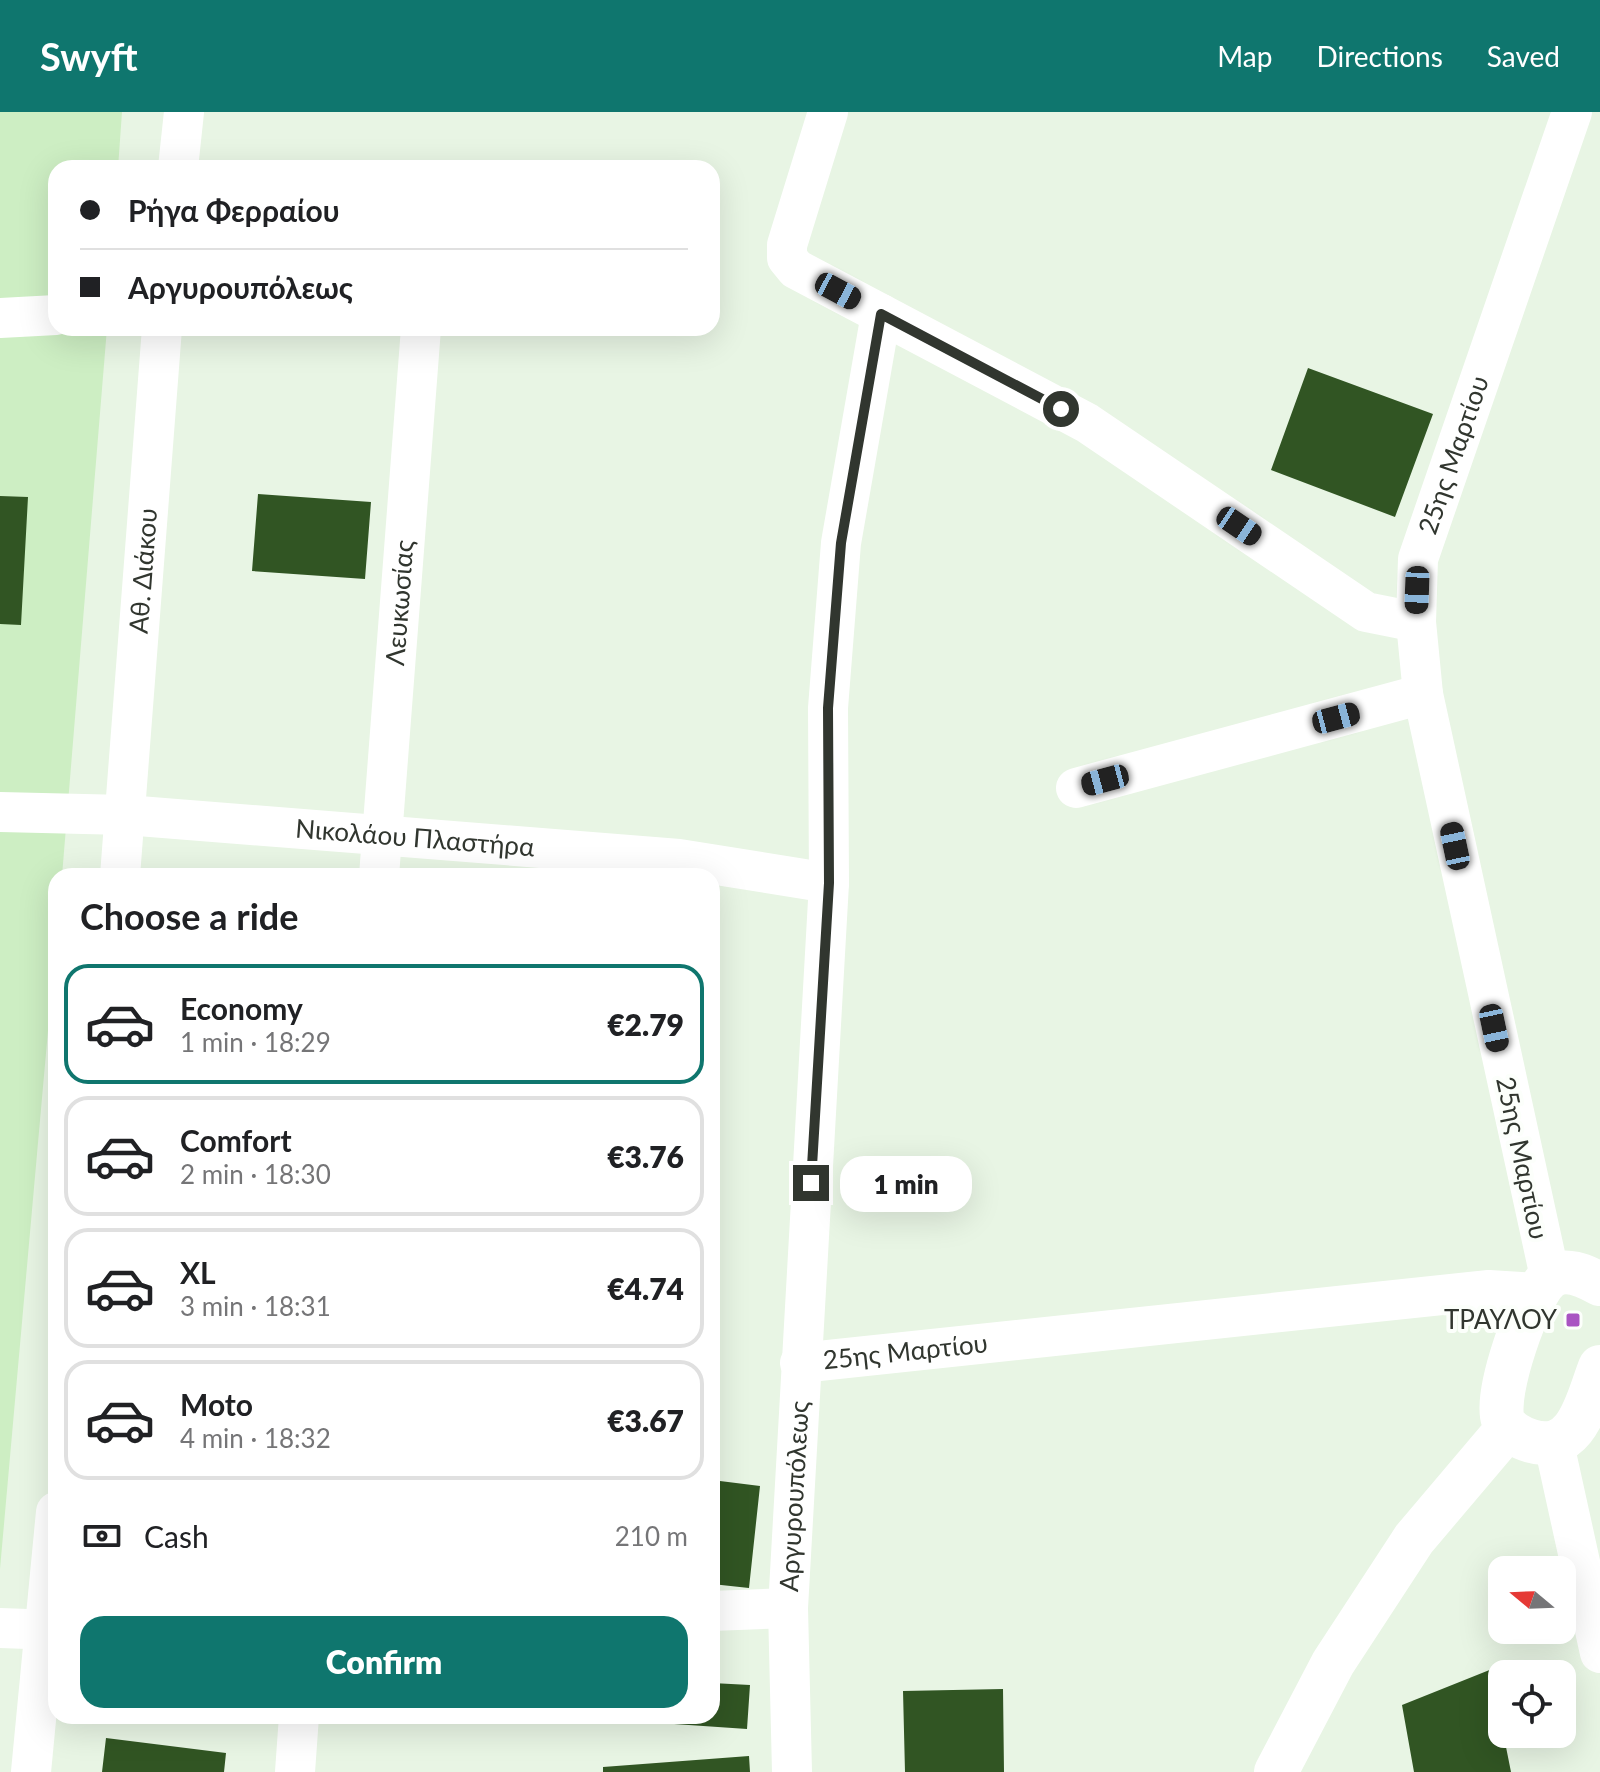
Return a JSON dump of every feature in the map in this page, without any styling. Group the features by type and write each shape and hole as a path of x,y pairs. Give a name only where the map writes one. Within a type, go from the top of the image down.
{"street":[{"path":"179,160 184,112"},
{"path":"828,112 787,245 787,258 796,269 1087,423 1366,612 1416,622"},
{"name":"25ης Μαρτίου","path":"800,1363 1543,1285 1423,694 1416,622 1418,559 1572,112"},
{"name":"Αργυρουπόλεως","path":"792,1772 788,1608 829,883 828,708 841,543 881,314"},
{"path":"0,318 48,315"},
{"name":"Αθ. Διάκου","path":"121,868 161,336"},
{"name":"Λευκωσίας","path":"380,868 420,336"},
{"path":"1076,788 1423,694"},
{"name":"Νικολάου Πλαστήρα","path":"0,812 126,815 679,859 829,883"},
{"path":"1597,1381 1578,1424 1567,1438 1554,1444 1527,1440 1508,1428 1502,1419 1500,1399 1543,1285 1567,1271 1600,1284"},
{"path":"1276,1772 1333,1663 1414,1539 1508,1428"},
{"path":"1554,1444 1600,1653"},
{"path":"720,1611 788,1608"},
{"path":"0,1628 48,1630"},
{"path":"31,1772 48,1645"},
{"path":"295,1772 298,1724"}],"green space":[{"path":"0,112 122,112 119,160 48,160 48,336 106,336 63,868 48,868 48,1031 0,1569"}],"building":[{"path":"1308,368 1433,414 1395,517 1271,470"},
{"path":"258,494 371,502 365,579 252,571"},
{"path":"0,496 28,497 21,625 0,624"},
{"path":"720,1481 760,1486 749,1588 720,1585"},
{"path":"1488,1671 1488,1748 1506,1748 1511,1772 1414,1772 1402,1705"},
{"path":"720,1683 750,1685 747,1729 674,1724 720,1724"},
{"path":"1003,1689 1004,1772 905,1772 903,1691"},
{"path":"106,1738 226,1753 224,1772 102,1772"},
{"path":"749,1756 750,1772 603,1772 603,1767"}],"place":[{"name":"ΤΡΑΥΛΟΥ","path":"1573,1320"}],"route":[{"path":"811,1183 829,883 828,708 841,543 881,314 1061,409"}]}
